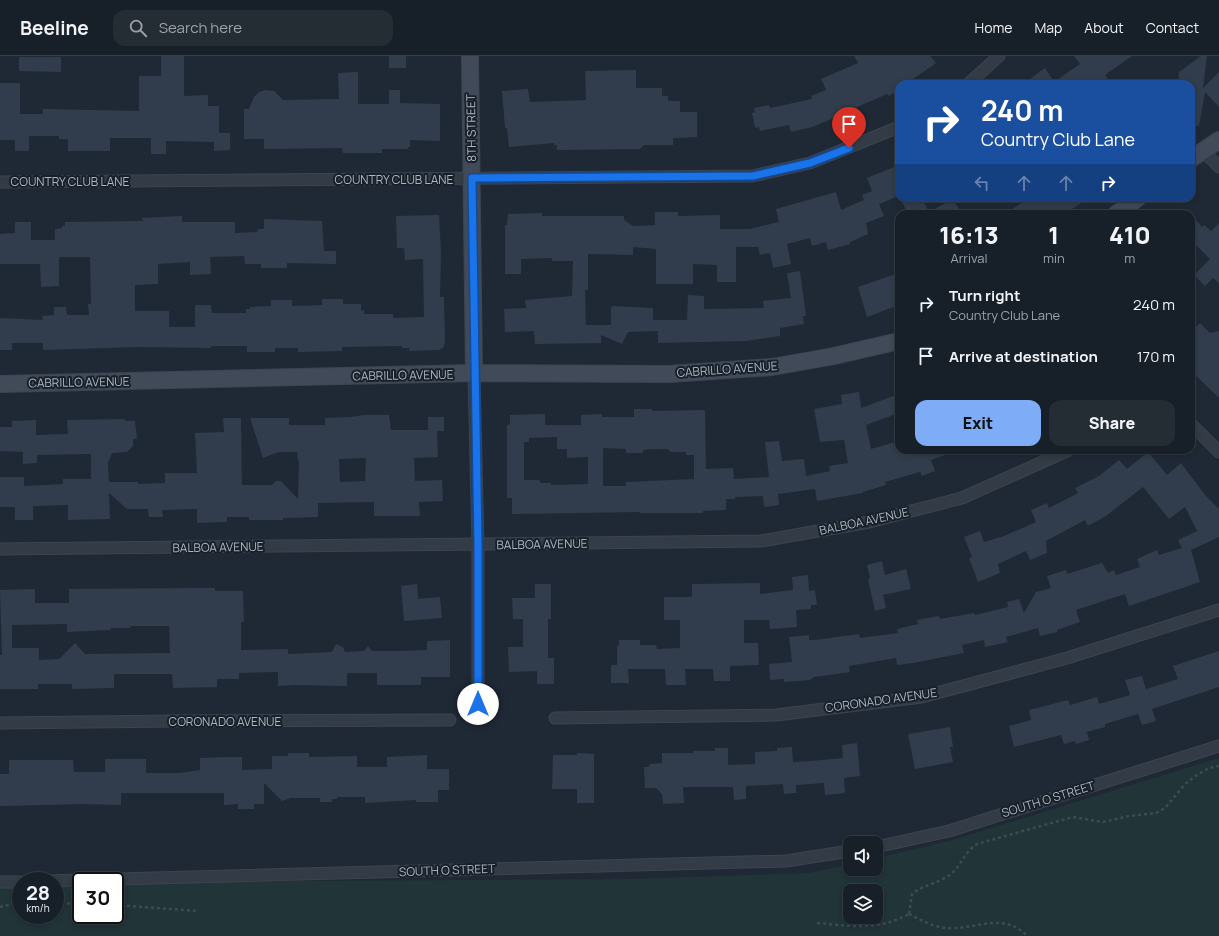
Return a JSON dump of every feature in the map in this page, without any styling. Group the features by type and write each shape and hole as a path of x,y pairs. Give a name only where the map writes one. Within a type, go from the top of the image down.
{"street":[{"name":"8TH STREET","path":"470,56 478,545 478,704"},
{"path":"973,80 1000,56"},
{"name":"COUNTRY CLUB LANE","path":"0,182 753,176 810,163 895,130"},
{"path":"1219,140 1197,155 1219,167"},
{"path":"1122,210 1132,202"},
{"name":"CABRILLO AVENUE","path":"0,384 474,373 669,374 772,367 834,356 895,342"},
{"path":"1195,428 1219,452"},
{"name":"BALBOA AVENUE","path":"0,549 478,545 761,540 869,522 962,498 1059,454"},
{"name":"CORONADO AVENUE","path":"555,718 776,715 922,696 1067,658 1219,610"},
{"name":"CORONADO AVENUE","path":"0,723 177,720 450,720"},
{"name":"SOUTH O STREET","path":"883,845 949,830 1219,746"},
{"name":"SOUTH O STREET","path":"64,880 778,861 843,852"},
{"path":"0,882 12,882"}],"path":[{"path":"910,914 912,894 922,886 949,876 969,849 977,844 1073,817 1103,822 1129,816 1156,814 1165,808 1185,784 1209,768 1219,766"},
{"path":"0,907 12,904"},
{"path":"124,906 198,911"},
{"path":"817,923 871,927 885,925 910,914 933,925 947,928 990,922 1002,923 1017,927 1026,936"}],"green space":[{"path":"1219,758 1219,936 0,936 0,884 12,884 12,924 64,924 64,883 72,883 72,924 124,924 124,882 632,879 809,873 843,866 843,876 883,876 883,856 946,842"}],"building":[{"path":"161,56 184,56 184,96 208,95 208,106 219,106 219,133 230,133 230,150 214,151 214,142 166,141 166,154 151,154 151,138 110,138 110,151 68,151 68,139 59,139 59,136 29,136 29,151 15,151 15,140 0,140 0,83 20,83 20,114 43,114 43,109 139,111 139,76 161,76"},
{"path":"389,56 406,56 406,68 389,68"},
{"path":"854,56 930,56 936,63 912,80 895,80 895,92 889,96 887,94 857,107 859,113 846,118 845,116 840,118 839,116 812,127 791,132 789,125 760,131 759,127 755,128 752,113 755,112 754,108 769,105 770,108 812,99 811,96 826,90 821,79 858,63"},
{"path":"1074,56 1132,56 1105,75 1108,79 1107,80 1057,80 1080,64"},
{"path":"1201,56 1207,56 1203,88 1219,72 1219,107 1205,92 1199,126 1195,126 1195,80 1178,80 1179,72"},
{"path":"19,57 61,57 61,72 19,71"},
{"path":"1045,68 1053,80 1028,80"},
{"path":"636,70 636,88 662,88 662,96 668,96 668,101 680,101 680,112 697,112 697,137 673,138 673,145 644,145 640,149 557,150 557,145 554,145 554,143 509,147 507,128 505,128 502,91 528,89 530,102 586,100 585,71"},
{"path":"358,72 358,104 389,104 389,90 400,90 400,103 440,104 440,141 410,140 410,147 408,147 408,149 382,149 382,153 343,153 342,148 264,149 264,139 244,139 244,109 249,109 254,97 259,92 265,90 274,91 283,100 339,99 338,73"},
{"path":"895,167 895,198 879,204 884,216 866,223 868,234 850,242 850,244 828,250 826,242 812,246 810,238 787,244 791,264 773,268 770,253 760,255 758,247 736,247 736,282 717,282 717,265 693,264 693,284 656,284 656,249 633,247 633,255 588,254 588,290 585,290 586,325 611,325 611,308 613,306 653,308 653,320 687,320 688,295 704,296 704,309 764,308 763,301 791,298 787,273 800,271 806,316 803,316 804,324 780,328 780,336 746,341 658,343 658,331 628,332 622,344 601,335 601,343 535,344 534,331 505,332 504,309 526,308 525,300 572,296 573,261 552,261 552,258 521,259 521,274 505,274 505,225 507,225 508,214 542,213 542,216 624,216 624,220 633,226 655,225 655,212 678,212 678,216 720,215 720,229 750,229 779,222 776,209 836,192 841,210 864,200 862,195 872,191 867,178"},
{"path":"902,202 924,202 928,210 906,210"},
{"path":"947,202 955,202 960,210 933,210"},
{"path":"1023,202 1082,202 1071,210 1011,210"},
{"path":"439,215 441,252 440,297 444,297 445,342 443,348 439,350 409,351 409,348 402,348 402,346 342,347 342,351 298,352 298,348 275,348 275,352 247,352 247,346 211,346 211,348 137,347 43,350 43,343 12,343 12,350 0,350 0,318 43,320 42,316 54,315 54,307 66,307 67,315 89,315 88,304 91,304 90,257 59,257 59,286 41,287 40,264 0,264 0,234 15,233 15,222 31,222 31,240 55,240 55,229 65,226 65,222 143,221 142,218 182,216 182,222 235,222 235,233 257,232 258,229 264,229 264,219 322,221 324,251 336,251 336,264 287,263 287,268 261,268 261,264 245,264 244,256 210,257 211,274 190,275 190,262 158,264 158,284 135,285 135,311 169,311 169,327 195,327 195,305 211,305 212,313 246,313 246,309 250,309 250,307 271,306 271,300 292,300 292,306 322,305 322,299 343,299 343,304 361,304 361,311 364,310 364,314 393,314 393,318 424,317 423,259 405,260 404,248 397,248 396,216"},
{"path":"1195,219 1202,227 1204,225 1211,231 1219,223 1219,283 1213,278 1205,286 1195,276 1195,274 1210,259 1195,244"},
{"path":"895,274 895,306 867,317 858,287"},
{"path":"1200,323 1210,333 1219,331 1219,398 1195,375 1195,328"},
{"path":"859,392 861,408 895,395 895,414 866,425 871,449 895,442 895,454 948,454 931,460 935,471 922,476 920,472 885,482 886,485 863,493 817,501 815,489 778,494 779,505 764,507 763,496 735,497 735,499 726,499 726,510 703,511 703,513 640,512 512,514 512,498 507,498 507,425 510,424 510,415 545,414 545,425 581,425 581,415 602,414 602,417 634,417 634,409 652,409 652,411 702,410 705,411 706,469 733,468 734,479 769,477 765,442 779,441 782,461 804,459 806,476 830,471 829,466 848,463 844,440 820,442 814,409 842,404 841,395","holes":["557,437 557,449 567,449 567,458 588,457 588,484 551,485 551,483 541,483 539,480 524,480 524,442 529,442 529,438","603,448 626,449 626,453 643,453 643,450 668,449 670,452 686,452 686,455 694,455 694,479 626,482 626,486 603,486"]},
{"path":"363,415 389,415 391,430 428,430 428,417 444,417 444,431 437,431 438,457 414,458 415,481 442,480 443,501 419,502 420,516 374,516 374,502 318,503 318,517 283,518 283,520 249,520 249,517 227,517 227,522 197,523 197,509 162,510 163,517 149,517 148,509 127,509 109,493 110,519 68,520 68,505 33,506 33,520 15,520 15,507 0,507 0,477 24,477 24,486 63,484 63,479 91,479 91,454 37,455 37,463 23,464 23,452 0,451 0,427 12,427 12,421 36,420 36,435 68,434 67,420 125,419 125,421 135,421 137,439 133,439 133,446 127,452 112,453 108,463 109,482 138,482 138,484 165,483 165,473 197,473 195,433 224,432 223,418 241,418 242,485 272,485 276,481 281,481 298,499 299,461 297,452 279,452 263,458 250,418 289,418 289,425 325,425 325,418","holes":["366,458 365,481 340,482 339,459"]},
{"path":"1146,454 1150,454 1167,475 1181,463 1206,496 1219,509 1219,537 1191,550 1200,582 1129,606 1125,594 1076,610 1080,622 1057,630 1057,632 1040,636 1038,628 1006,637 1008,642 985,647 984,640 962,645 964,653 913,663 897,665 896,658 849,666 850,672 814,677 810,680 784,682 784,679 770,680 769,664 792,662 789,637 809,635 809,640 815,640 859,634 860,638 898,633 897,629 918,624 917,620 939,616 940,619 974,613 975,615 1008,607 1007,602 1019,599 1024,613 1036,592 1051,588 1047,576 1066,570 1067,574 1102,563 1108,573 1114,570 1116,575 1140,567 1137,559 1157,550 1159,555 1182,548 1178,540 1197,531 1185,507 1169,519 1143,487 1106,516 1088,526 1085,520 1046,541 1047,553 1030,560 1026,551 998,564 1000,573 978,582 969,558 972,557 964,537 980,531 984,542 1004,536 1036,522 1031,510 1047,503 1049,508 1078,493 1075,488 1099,476 1119,460 1127,469"},
{"path":"882,561 885,575 906,569 911,589 883,595 886,608 875,611 868,579 870,578 867,565"},
{"path":"808,575 809,591 815,590 817,605 811,605 811,609 796,610 797,627 770,629 769,620 744,620 744,643 758,643 759,665 730,666 730,681 714,681 713,669 685,669 686,685 666,685 665,669 628,669 629,683 611,683 611,665 617,665 617,646 619,645 619,640 640,640 640,645 656,645 657,649 680,648 680,620 664,620 664,597 692,597 692,584 760,583 760,594 793,590 792,577"},
{"path":"417,584 418,599 440,597 442,618 404,621 401,586"},
{"path":"535,584 551,584 551,619 548,619 548,658 554,658 554,684 537,684 537,671 509,672 508,647 523,647 523,619 513,619 512,598 535,598"},
{"path":"215,588 215,591 243,591 244,622 241,622 241,650 288,649 288,654 332,652 336,644 343,647 345,652 364,651 368,646 372,651 427,650 427,641 450,640 450,677 421,677 421,685 377,685 377,673 347,673 347,686 278,686 278,672 239,673 239,679 217,679 217,687 173,688 172,674 114,674 114,688 72,689 72,684 38,684 38,689 0,689 0,655 2,655 0,590 35,589 35,603 69,603 69,589","holes":["67,624 67,632 111,630 111,628 129,628 132,626 169,626 170,653 85,654 75,643 59,659 39,660 39,648 12,648 12,625"]},
{"path":"1219,651 1219,687 1152,709 1156,721 1142,725 1138,714 1105,724 1105,727 1087,732 1089,740 1076,744 1075,741 1064,744 1061,735 1014,747 1009,726 1031,720 1029,710 1068,700 1070,705 1097,697 1099,704 1130,695 1125,680 1142,676 1146,689 1178,679 1173,666"},
{"path":"950,727 953,747 950,747 953,762 915,769 908,734"},
{"path":"857,743 860,776 844,778 845,793 825,795 824,783 796,785 796,793 784,794 783,784 746,786 746,799 734,800 733,787 683,787 684,803 663,804 662,794 656,788 645,788 644,767 648,767 650,764 662,763 662,753 693,753 693,751 715,751 715,748 728,748 728,765 755,764 755,752 777,751 777,748 792,747 793,762 843,758 842,745"},
{"path":"288,753 309,753 309,757 357,756 357,767 387,767 387,757 427,755 427,769 449,769 449,790 438,790 438,802 416,802 416,800 365,803 365,797 337,797 337,799 332,799 332,802 320,802 320,798 291,798 282,801 264,783 264,804 254,804 254,809 238,809 238,804 224,805 224,793 121,793 121,805 83,804 0,806 0,774 9,774 9,760 73,760 74,772 105,772 105,759 146,759 146,773 180,773 200,770 200,758 242,757 242,770 272,769 272,756 288,756"},
{"path":"577,753 594,754 594,803 577,803 577,789 552,789 553,755 577,755"}],"route":[{"path":"478,704 478,545 472,178 753,176 810,163 849,148"}]}
